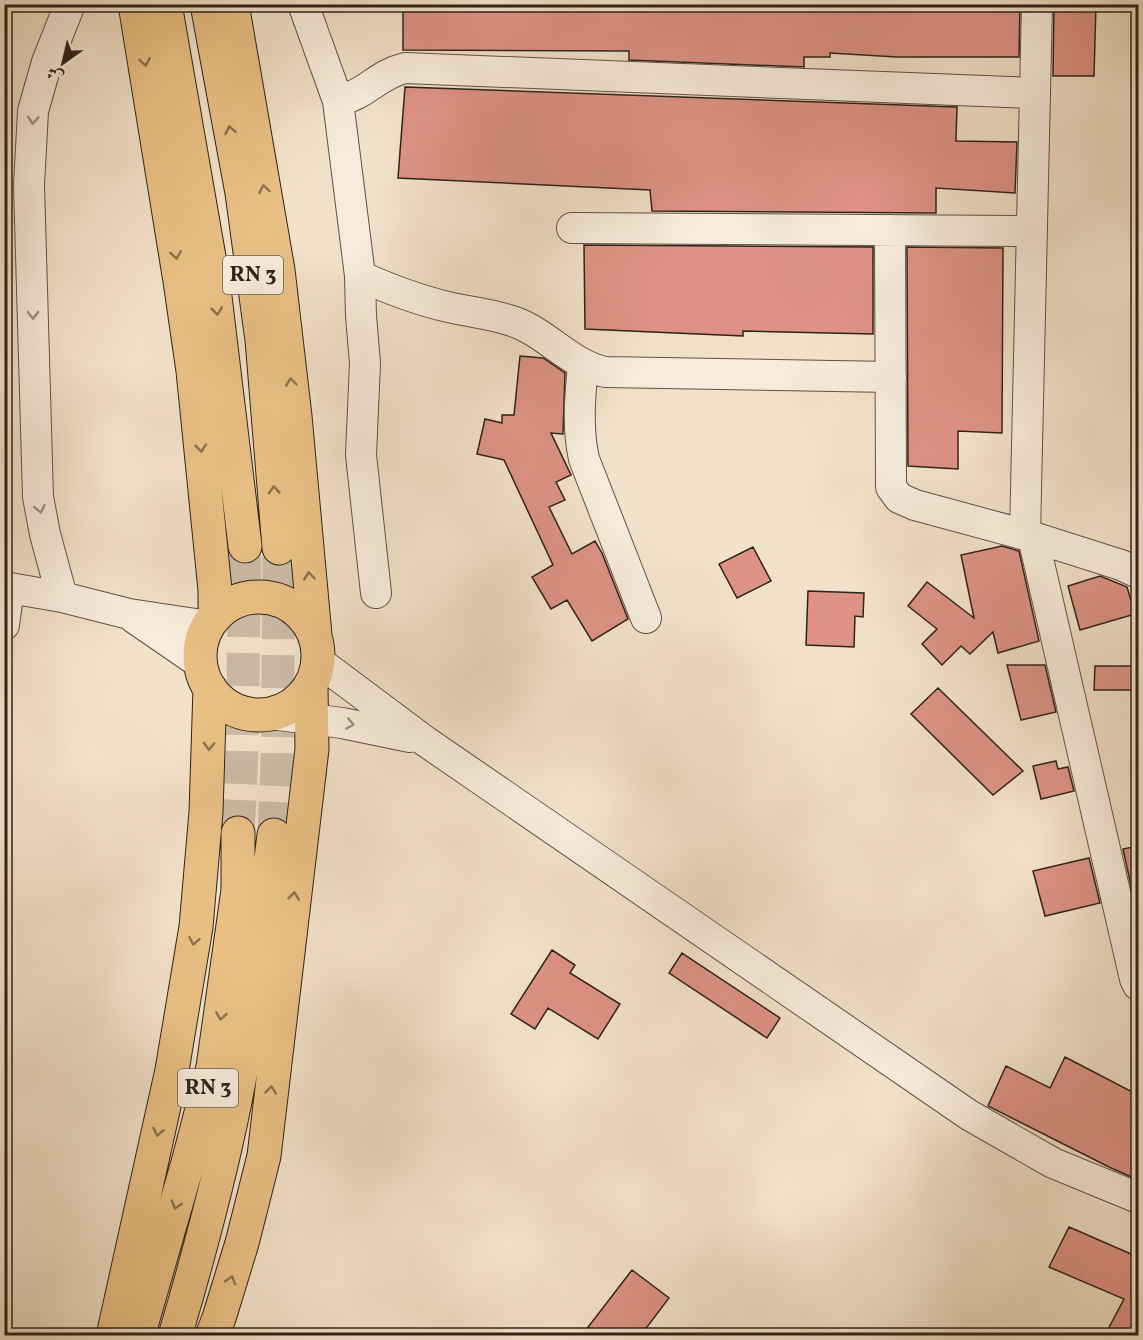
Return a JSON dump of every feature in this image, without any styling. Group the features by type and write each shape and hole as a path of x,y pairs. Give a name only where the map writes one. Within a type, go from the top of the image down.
{"highway":[{"path":"135,4 193,371 216,590 212,622"},
{"name":"RN 3","path":"165,4 213,280 245,546"},
{"name":"RN 3","path":"207,4 242,193 261,328 279,548"},
{"path":"212,1335 242,1244 264,1156 312,749 314,660 295,416 278,270 232,4"},
{"path":"113,1335 172,1070 196,927 206,800 206,676 203,638 212,622 225,608 249,598 263,597 276,600 294,609 308,623 314,660 294,704 271,714 254,715 236,710 221,701 206,676"},
{"name":"RN 3","path":"138,1335 213,1067 238,890 238,833"},
{"name":"RN 3","path":"175,1335 222,1163 240,1071 274,835"}],"street":[{"path":"62,597 45,534 38,497 29,185 33,111 46,62 70,4"},
{"path":"303,4 338,101 360,276 365,363 361,455 376,593"},
{"path":"1037,4 1029,536 1138,985"},
{"path":"338,101 358,95 394,70 417,68 1034,93"},
{"path":"572,228 1032,231"},
{"path":"890,230 891,487 899,498 915,505 1029,536 1121,565 1138,573"},
{"path":"360,276 391,291 510,320 537,333 594,370 615,373 891,377"},
{"path":"583,365 579,436 584,459 646,618"},
{"path":"4,626 7,588 62,597 129,614 212,622"},
{"path":"129,614 206,676"},
{"path":"314,660 425,741 969,1115 1053,1163 1138,1198"},
{"path":"271,714 313,718 425,741"}],"building":[{"path":"403,4 1020,4 1019,57 897,57 830,53 830,57 804,57 804,67 629,60 629,51 403,50"},
{"path":"1054,4 1096,4 1094,76 1053,76"},
{"path":"405,87 957,107 956,141 1017,142 1015,193 936,188 936,213 652,211 650,190 398,178"},
{"path":"584,245 873,247 873,334 743,331 743,336 585,329"},
{"path":"907,247 1003,248 1002,433 958,431 958,469 908,466"},
{"path":"520,356 543,358 565,373 563,434 551,433 571,475 556,482 565,500 549,507 572,554 595,541 628,619 592,641 567,600 551,609 532,577 553,565 504,460 477,454 485,419 502,423 502,415 514,415"},
{"path":"1002,546 1019,551 1039,641 998,653 993,632 970,654 961,646 942,665 922,644 937,629 908,606 927,582 974,618 961,555"},
{"path":"753,547 771,581 737,598 719,564"},
{"path":"1100,576 1127,587 1135,614 1080,630 1068,586"},
{"path":"808,591 864,593 863,617 855,616 854,647 806,645"},
{"path":"1007,665 1045,665 1056,712 1021,720"},
{"path":"1095,666 1138,666 1138,690 1094,690"},
{"path":"938,688 1023,771 993,795 911,714"},
{"path":"1056,761 1058,769 1068,767 1074,791 1041,799 1033,766"},
{"path":"1138,846 1138,893 1133,895 1123,849"},
{"path":"1089,858 1100,903 1045,916 1033,871"},
{"path":"552,950 575,965 570,973 620,1004 598,1039 548,1008 535,1029 511,1014"},
{"path":"682,953 780,1018 767,1038 669,973"},
{"path":"1065,1057 1138,1095 1138,1180 988,1106 1006,1066 1050,1088"},
{"path":"1069,1227 1138,1257 1138,1335 1105,1335 1124,1299 1049,1267"},
{"path":"632,1270 669,1298 641,1335 582,1335"}],"tunnel":[{"path":"238,833 242,753 245,546"},
{"path":"274,835 279,548"}]}
